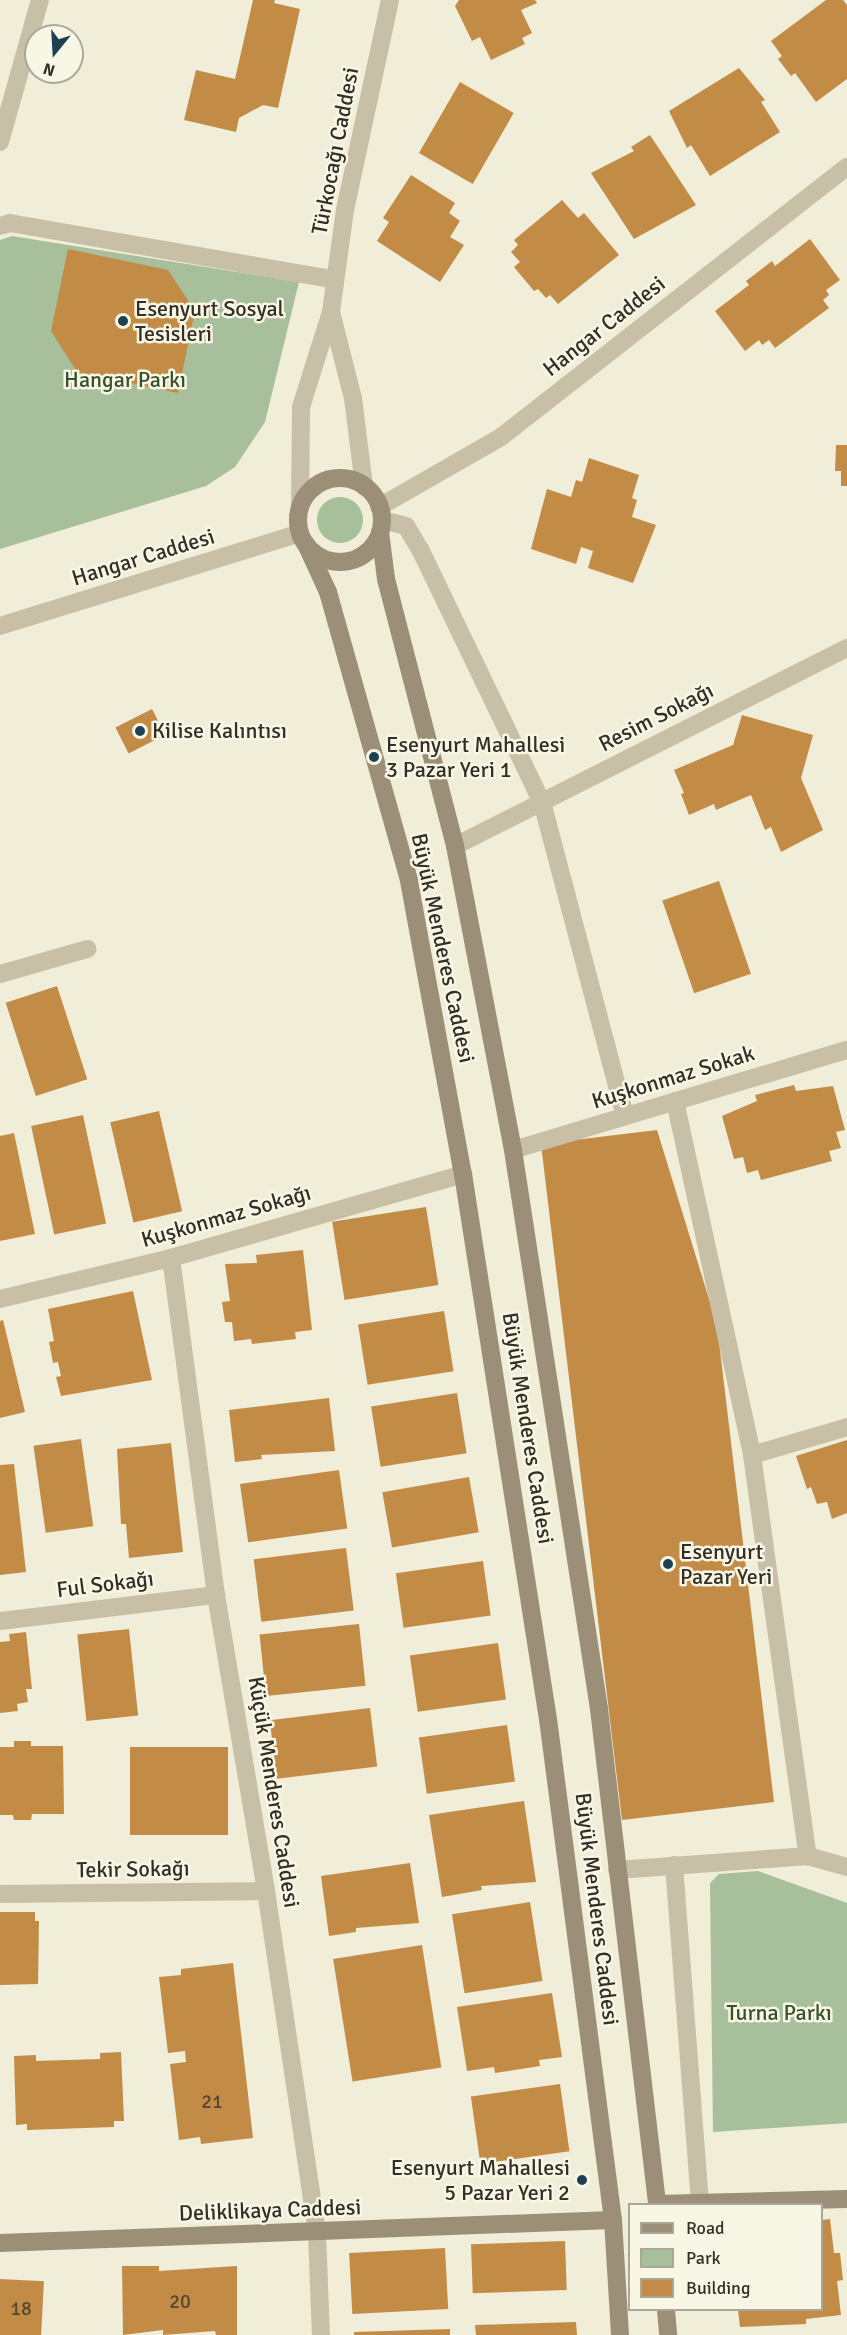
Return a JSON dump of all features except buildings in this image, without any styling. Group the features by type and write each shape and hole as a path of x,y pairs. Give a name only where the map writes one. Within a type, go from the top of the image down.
{"street":[{"path":"0,141 40,0"},
{"name":"Türkocağı Caddesi","path":"300,507 301,407 331,312 345,210 390,0"},
{"name":"Hangar Caddesi","path":"380,520 501,436 847,167"},
{"path":"0,226 10,223 335,280"},
{"name":"Türkocağı Caddesi","path":"331,312 353,398 364,486"},
{"path":"339,478 364,486 380,520 369,549 353,560 327,559 303,538 300,507 315,486 326,480 339,478"},
{"path":"380,520 406,526 420,549 542,802 625,1116"},
{"name":"Büyük Menderes Caddesi","path":"380,520 386,579 455,846 513,1150 598,1698 657,2203"},
{"name":"Hangar Caddesi","path":"0,626 303,538"},
{"name":"Büyük Menderes Caddesi","path":"303,538 327,592 409,881 463,1174 546,1708 613,2220 620,2335"},
{"name":"Resim Sokağı","path":"455,846 847,648"},
{"path":"0,974 87,949"},
{"name":"Kuşkonmaz Sokak","path":"513,1150 847,1050"},
{"path":"675,1101 752,1455 808,1856"},
{"name":"Kuşkonmaz Sokağı","path":"0,1299 171,1258 463,1174"},
{"name":"Küçük Menderes Caddesi","path":"171,1258 216,1595 266,1891 317,2233 321,2335"},
{"path":"752,1455 847,1427"},
{"name":"Ful Sokağı","path":"0,1621 216,1595"},
{"path":"617,1870 808,1856 847,1867"},
{"path":"674,1865 700,2203 847,2199"},
{"name":"Tekir Sokağı","path":"0,1894 266,1891"},
{"name":"Deliklikaya Caddesi","path":"0,2242 317,2233 613,2220"},
{"path":"666,2311 668,2335"}],"green space":[{"name":"Hangar Parkı","path":"12,236 299,282 265,422 235,467 206,486 0,549 0,240"},
{"path":"340,497 356,504 363,520 356,536 340,543 324,536 317,520 324,504"},
{"name":"Turna Parkı","path":"758,1871 847,1903 847,2123 713,2132 710,1883 719,1874"}],"place":[{"name":"Esenyurt Sosyal Tesisleri","path":"123,321"},
{"name":"Kilise Kalıntısı","path":"140,731"},
{"name":"Esenyurt Mahallesi 3 Pazar Yeri 1","path":"374,757"},
{"name":"Esenyurt Pazar Yeri","path":"668,1564"},
{"name":"Esenyurt Mahallesi 5 Pazar Yeri 2","path":"582,2180"}]}
